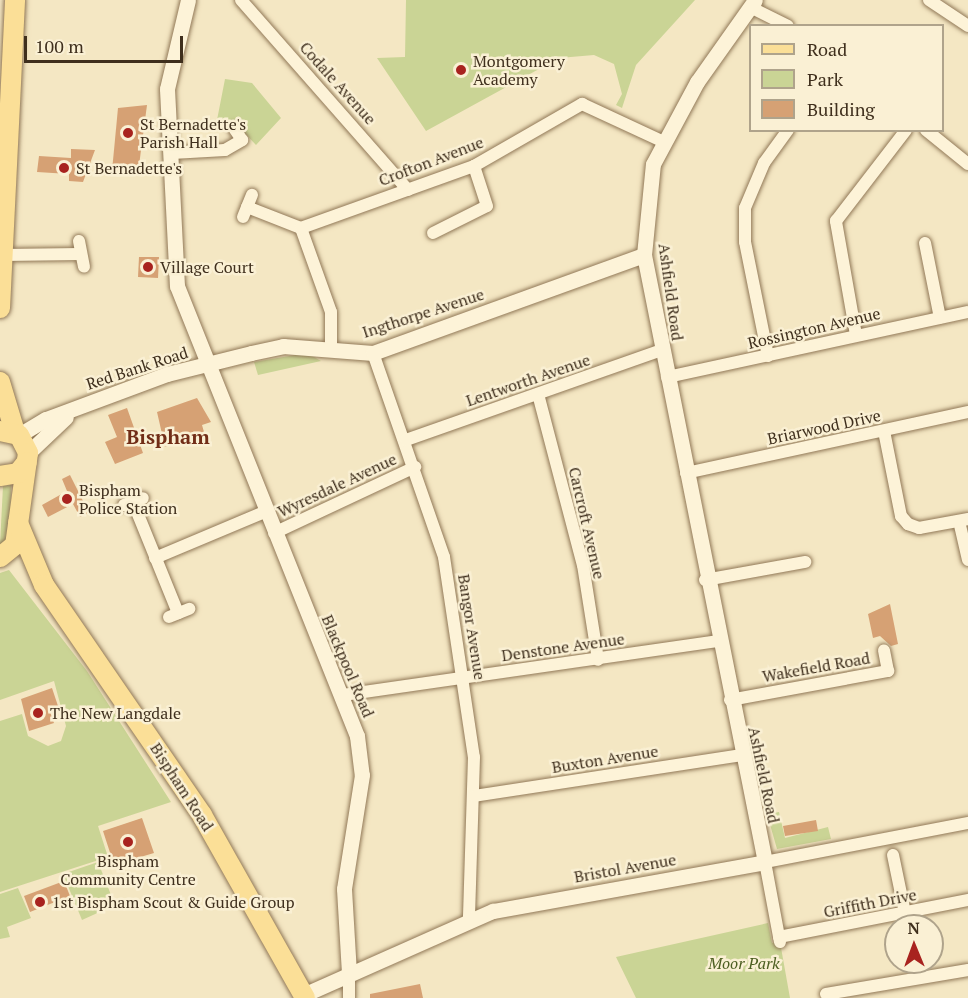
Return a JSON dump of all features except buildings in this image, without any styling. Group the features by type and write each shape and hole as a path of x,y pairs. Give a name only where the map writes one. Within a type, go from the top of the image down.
{"main road":[{"path":"0,308 5,119 15,0"},
{"path":"0,382 12,433 28,457 15,545 4,556"},
{"path":"0,476 18,473 28,457"},
{"name":"Bispham Road","path":"18,523 44,585 202,815 304,996"},
{"name":"Bispham Road","path":"4,556 44,585"}],"street":[{"name":"Blackpool Road","path":"188,0 167,89 177,286 274,532 343,695 357,736 362,775 344,889 349,998"},
{"name":"Codale Avenue","path":"241,0 408,190"},
{"path":"928,0 968,33"},
{"path":"754,4 785,24"},
{"name":"Ashfield Road","path":"754,4 698,82 664,142 648,183 644,255 717,641 765,862 779,939"},
{"path":"955,22 968,26"},
{"name":"Crofton Avenue","path":"301,228 474,166 582,104 664,142"},
{"path":"172,153 225,150 242,140 234,129"},
{"path":"768,356 745,242 746,208 764,164 787,132"},
{"path":"856,335 836,221 904,132"},
{"path":"928,132 968,165"},
{"path":"433,234 488,206 474,166"},
{"path":"247,206 301,228 331,312 332,350"},
{"path":"79,241 84,267"},
{"path":"930,249 940,318"},
{"path":"3,255 80,254"},
{"name":"Ingthorpe Avenue","path":"207,365 283,346 373,352 644,255"},
{"name":"Rossington Avenue","path":"667,377 968,312"},
{"name":"Lentworth Avenue","path":"406,440 661,351"},
{"name":"Bangor Avenue","path":"373,352 406,440 444,557 464,678 474,796 469,919"},
{"name":"Red Bank Road","path":"12,433 78,408 207,365"},
{"name":"Carcroft Avenue","path":"538,394 583,565 598,660"},
{"name":"Red Bank Road","path":"28,457 78,408"},
{"name":"Briarwood Drive","path":"686,473 968,412"},
{"path":"884,431 901,516 908,524 919,528 963,520 968,560"},
{"name":"Wyresdale Avenue","path":"274,532 415,467"},
{"path":"133,502 179,613"},
{"path":"155,558 267,511"},
{"path":"705,580 805,562"},
{"name":"Denstone Avenue","path":"343,695 717,641"},
{"name":"Wakefield Road","path":"730,700 888,671 884,651"},
{"name":"Buxton Avenue","path":"474,796 741,754"},
{"name":"Bristol Avenue","path":"304,996 349,973 469,919 968,823"},
{"path":"893,855 905,913"},
{"name":"Griffith Drive","path":"779,939 968,900"},
{"path":"826,994 968,970"}],"green space":[{"name":"Montgomery Academy","path":"406,0 695,0 636,65 622,108 616,105 622,94 614,64 594,55 559,58 426,131 377,58 405,57"},
{"path":"225,79 252,83 281,118 256,145 235,123 217,120"},
{"path":"307,353 321,361 258,375 254,362"},
{"path":"11,485 10,537 0,545 3,486"},
{"path":"9,570 87,671 171,802 98,826 108,857 0,892 0,721 22,714 28,736 48,746 61,741 66,726 54,681 0,700 0,573"},
{"path":"779,812 785,838 828,827 831,839 777,849 767,814"},
{"path":"98,862 115,905 82,920 63,874"},
{"path":"18,888 31,918 7,927 10,937 0,939 0,894"},
{"name":"Moor Park","path":"768,923 772,943 780,942 790,998 636,998 616,957"}],"place":[{"name":"Montgomery Academy","path":"461,70"},
{"name":"St Bernadette's Parish Hall","path":"128,133"},
{"name":"St Bernadette's","path":"64,168"},
{"name":"Village Court","path":"148,267"},
{"name":"Bispham Police Station","path":"67,499"},
{"name":"The New Langdale","path":"38,713"},
{"name":"Bispham Community Centre","path":"128,842"},
{"name":"1st Bispham Scout & Guide Group","path":"40,902"}],"district":[{"name":"Bispham","path":"168,436"}]}
